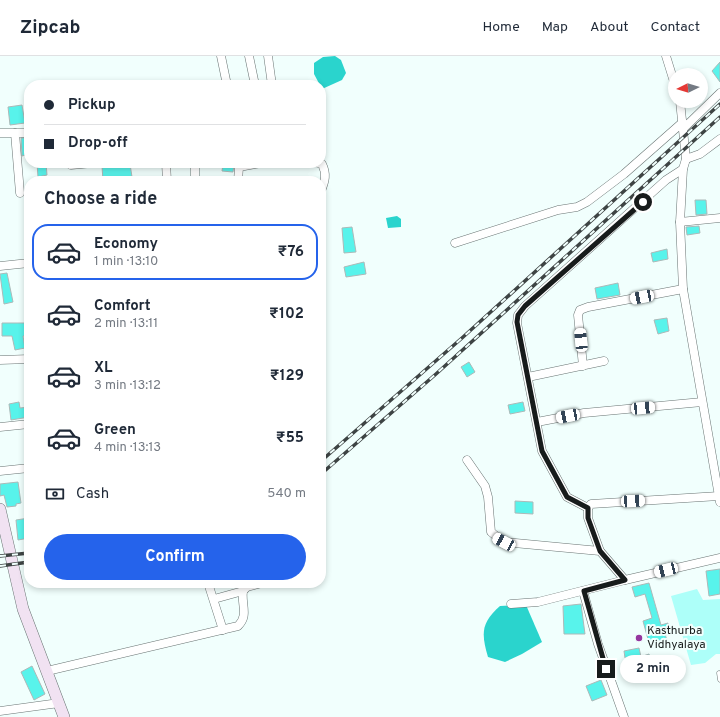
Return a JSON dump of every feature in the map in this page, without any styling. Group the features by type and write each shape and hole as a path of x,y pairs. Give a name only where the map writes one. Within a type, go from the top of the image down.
{"street":[{"path":"221,56 226,80"},
{"path":"249,56 253,80"},
{"path":"268,56 271,80"},
{"path":"666,56 670,68"},
{"path":"455,243 558,210 577,207 587,202 624,174 720,93"},
{"path":"625,580 600,551 588,518 588,508 591,504 604,502 720,499 683,289 680,222 686,158 681,108"},
{"path":"0,133 24,133"},
{"path":"15,133 20,193"},
{"path":"686,158 700,154 720,138"},
{"path":"588,508 567,497 542,451 517,322 518,315 525,306 666,180 684,169"},
{"path":"680,222 720,218"},
{"path":"0,266 24,263"},
{"path":"583,366 578,315 580,310 683,289"},
{"path":"0,360 24,359"},
{"path":"528,377 604,362"},
{"path":"537,422 584,413 702,402"},
{"path":"0,427 24,425"},
{"path":"467,460 485,486 488,497 491,532 496,538 504,542 600,551"},
{"path":"0,471 24,469"},
{"path":"0,509 23,609 64,717"},
{"path":"511,604 538,602 720,558"},
{"path":"210,588 223,630"},
{"path":"214,599 243,591 246,588"},
{"path":"47,671 238,626 243,620 245,612 242,598 243,591"},
{"path":"584,591 598,644 624,717"},
{"path":"0,710 59,703"}],"lane":[{"path":"719,673 720,680"}],"shaded area":[{"path":"335,56 341,60 346,73 342,80 326,87 326,80 317,80 314,74 314,63 323,57"},
{"path":"397,216 401,219 401,227 388,228 386,218"},
{"path":"697,589 703,600 720,599 720,654 716,654 705,663 691,665 671,596"},
{"path":"526,605 542,642 505,662 488,657 484,641 484,629 489,618 500,606"}],"building":[{"path":"720,62 720,82 712,71"},
{"path":"22,105 24,123 10,125 8,107"},
{"path":"21,138 24,138 24,155 22,156"},
{"path":"37,168 46,168 47,175 38,176"},
{"path":"102,168 131,168 132,176 103,176"},
{"path":"222,168 234,168 233,172 222,171"},
{"path":"695,200 706,200 707,214 696,215"},
{"path":"699,226 700,233 687,235 686,227"},
{"path":"352,227 356,252 344,253 342,228"},
{"path":"667,249 668,259 653,262 651,253"},
{"path":"364,262 366,274 346,277 344,267"},
{"path":"7,273 13,302 4,304 0,274"},
{"path":"618,283 620,295 597,299 595,288"},
{"path":"667,318 669,331 658,334 654,320"},
{"path":"2,323 24,323 24,348 15,350 12,336 2,336"},
{"path":"469,362 475,372 467,377 461,367"},
{"path":"19,402 20,408 24,408 24,418 11,420 9,404"},
{"path":"523,402 525,411 510,414 508,405"},
{"path":"18,482 21,503 16,504 16,506 7,507 4,495 0,496 0,484"},
{"path":"515,501 533,502 533,514 515,513"},
{"path":"24,519 24,539 18,540 16,520"},
{"path":"720,569 720,594 709,596 706,571"},
{"name":"Kasthurba Vidhyalaya","path":"649,583 661,625 668,623 670,634 665,635 667,639 649,643 643,621 652,618 645,594 635,597 632,587"},
{"path":"581,604 585,634 564,634 563,606"},
{"name":"Kasthurba Vidhyalaya","path":"639,648 642,661 631,663 630,657 625,658 624,651"},
{"name":"Kasthurba Vidhyalaya","path":"649,654 652,666 673,661 676,674 670,676 668,669 647,673 643,656"},
{"path":"32,666 45,694 34,700 21,672"},
{"path":"601,680 607,695 592,701 586,686"}],"railway":[{"path":"326,457 462,338 720,104"},
{"path":"326,470 436,374 720,117"},
{"path":"0,556 24,554"},
{"path":"0,566 24,563"}],"place":[{"name":"Kasthurba Vidhyalaya","path":"639,638"}],"route":[{"path":"606,669 584,591 625,580 600,551 588,518 588,508 567,497 542,451 517,322 518,315 525,306 643,202"}]}
